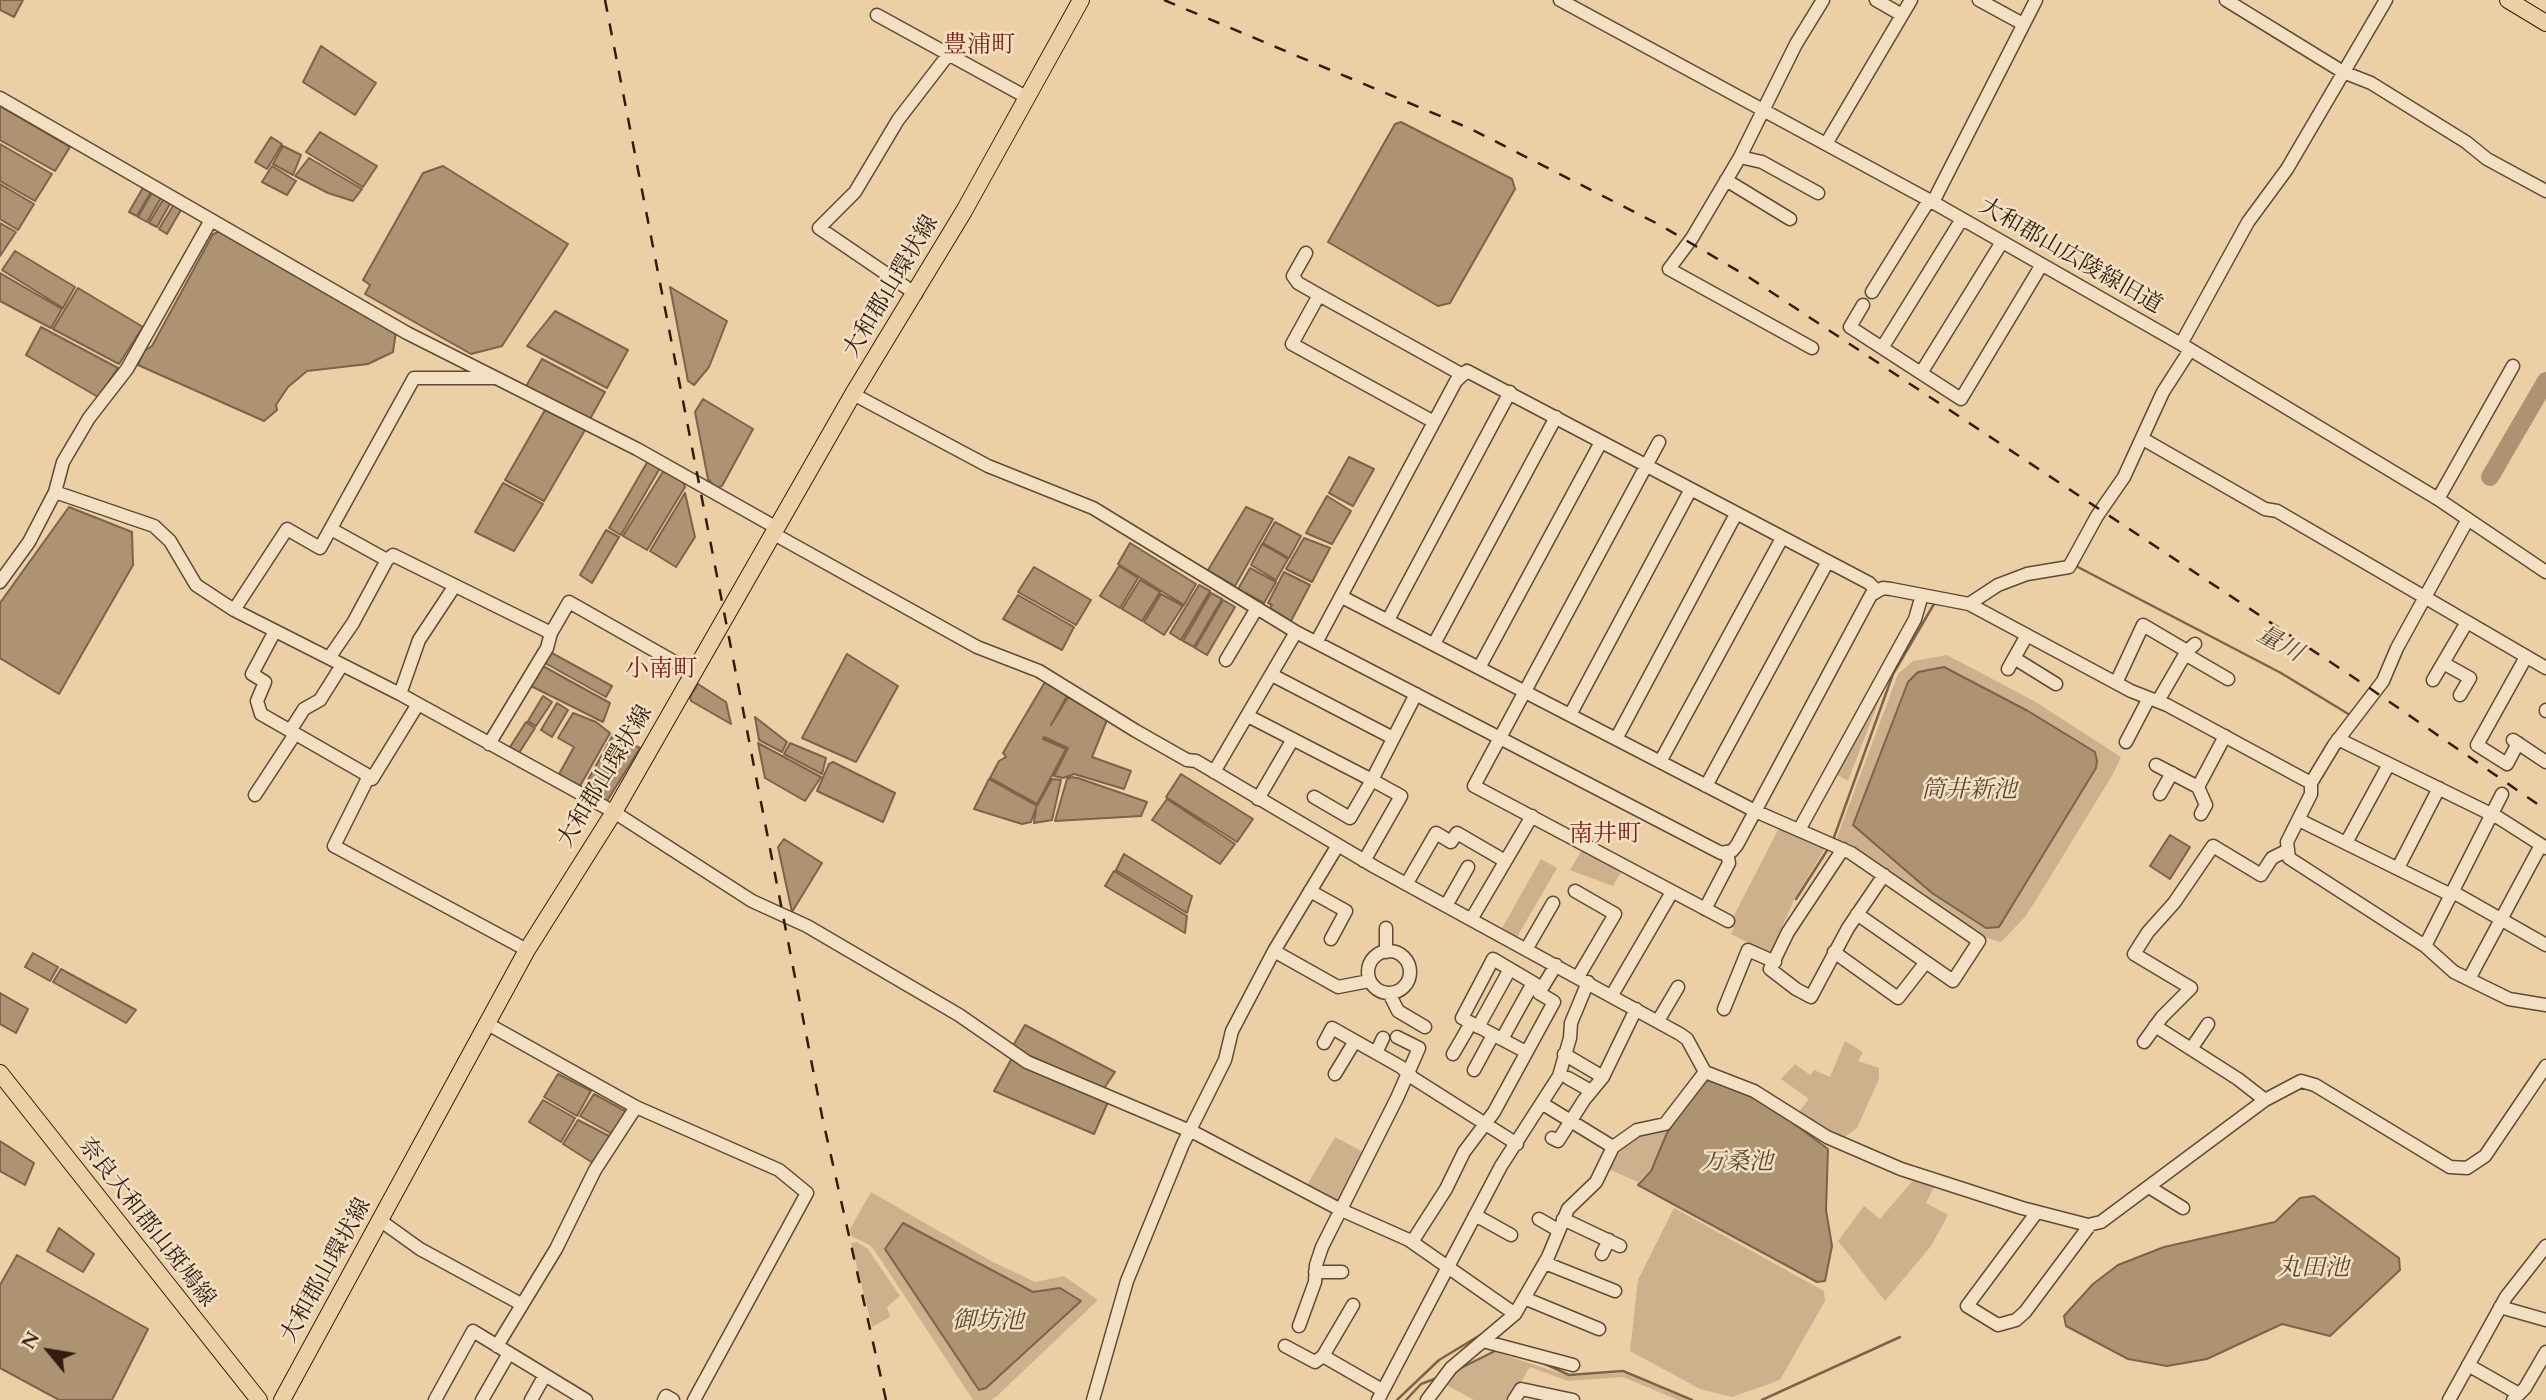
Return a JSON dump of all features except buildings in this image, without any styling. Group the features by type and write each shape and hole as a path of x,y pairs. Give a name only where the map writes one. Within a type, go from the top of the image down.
{"main road":[{"name":"大和郡山環状線","path":"282,1400 527,950 614,812 853,394 916,294 1081,0"},
{"path":"2508,0 2546,23"},
{"name":"奈良大和郡山斑鳩線","path":"0,1073 102,1206 259,1400"}],"street":[{"name":"大和郡山広陵線旧道","path":"1560,0 1931,201 2185,347 2438,499 2546,572"},
{"path":"1812,348 1669,269 1740,157 1796,44 1823,0"},
{"path":"1876,0 1902,15"},
{"path":"1826,144 1910,0"},
{"path":"1979,0 2023,24"},
{"path":"1872,292 1931,201 2036,0"},
{"path":"2226,0 2343,72 2371,83 2466,142 2487,159 2546,191"},
{"path":"1969,604 1998,585 2027,574 2072,564 2096,516 2124,477 2248,222 2287,169 2386,0"},
{"path":"877,15 1028,98"},
{"path":"916,294 818,228 855,192 898,120 948,55"},
{"path":"0,98 407,333 671,467 775,531 977,647 1029,666 1364,861 1658,1021 1687,1039 1705,1072 1721,1076 1767,1097 1827,1138 1928,1179 2090,1225 2101,1222 2265,1100 2294,1083 2309,1082 2449,1167 2460,1169 2473,1166 2484,1156 2546,1066"},
{"path":"1740,157 1762,162 1818,192"},
{"path":"1726,180 1790,219"},
{"path":"1882,348 1962,219"},
{"path":"0,582 29,542 55,492 63,462 89,418 127,369 211,220"},
{"path":"1921,373 2002,242"},
{"path":"1306,253 1293,276 1298,283 1461,374 1474,372 1827,564 1869,583 1877,591"},
{"path":"1863,305 1850,327 1961,400 2041,266"},
{"path":"1319,295 1292,344 1434,422"},
{"path":"2438,499 2513,366"},
{"path":"1317,641 1461,374"},
{"path":"234,610 287,530 320,548 414,378 494,378"},
{"path":"1388,620 1510,392"},
{"path":"853,394 988,466 1093,508 1296,632 1714,850 1727,853"},
{"path":"1434,644 1556,417"},
{"path":"2143,439 2265,509 2277,511 2546,668"},
{"path":"1479,668 1601,442"},
{"path":"1659,442 1474,786 1728,921"},
{"path":"1570,715 1691,489"},
{"path":"55,492 154,526 170,541 196,584 234,610 400,694 614,812 752,901 807,926 959,1015 1027,1062 1189,1131 1339,1209 1412,1242 1515,1314"},
{"path":"1616,739 1736,514"},
{"path":"2144,1042 2190,988 2134,954 2148,932 2174,903 2213,846 2261,875 2272,858 2286,851 2311,794 2311,783 2338,739 2376,693 2422,597 2468,519"},
{"path":"331,529 387,560"},
{"path":"1660,762 1782,538"},
{"path":"329,658 353,623 387,560 393,555 551,633"},
{"path":"1706,786 1827,564"},
{"path":"400,694 419,640 454,587"},
{"path":"1727,853 1737,845 1867,601 1877,591 1891,589 1969,604 2311,783"},
{"path":"1799,831 1915,619 1922,594"},
{"path":"1342,597 1755,811 1835,846 1884,875 1979,941 1952,981 1857,914"},
{"path":"489,744 547,648 551,633 569,602 694,673"},
{"path":"1226,660 1257,608"},
{"path":"2433,680 2467,622"},
{"path":"2116,683 2143,625 2189,650 2228,679"},
{"path":"275,631 252,674 265,682 257,701 261,714 372,779 418,704"},
{"path":"1214,772 1296,632"},
{"path":"2027,635 2011,664 2056,684"},
{"path":"2126,742 2189,650"},
{"path":"2526,657 2477,745 2507,764 2516,741 2546,762"},
{"path":"2443,663 2470,678 2460,695"},
{"path":"255,795 304,709 320,700 342,665"},
{"path":"1272,675 1393,738"},
{"path":"1314,797 1350,818 1416,694"},
{"path":"1248,716 1401,796 1364,861"},
{"path":"2198,787 2225,736"},
{"path":"1258,799 1293,739"},
{"path":"2338,739 2492,814 2544,847 2469,979"},
{"path":"2346,843 2389,764"},
{"path":"2156,765 2198,787 2206,805 2201,814"},
{"path":"2160,794 2172,773"},
{"path":"369,776 334,846 527,950"},
{"path":"2398,868 2439,788"},
{"path":"2425,946 2502,794"},
{"path":"1472,918 1532,816"},
{"path":"2299,820 2452,893 2546,945"},
{"path":"1407,883 1436,833 1451,842 1457,833 1505,861"},
{"path":"1093,1400 1127,1281 1189,1131 1225,1060 1232,1031 1274,951 1338,845"},
{"path":"1835,846 1770,969 1811,997 1834,952 1884,875"},
{"path":"2286,851 2296,864 2425,946 2448,967 2509,999 2546,1005"},
{"path":"1705,909 1729,863 1727,853"},
{"path":"1447,904 1468,867"},
{"path":"1310,891 1346,911 1331,939"},
{"path":"1324,1356 1380,1395 1501,1166 1559,1076 1583,980 1615,914 1575,891"},
{"path":"1612,995 1672,892"},
{"path":"1527,948 1553,903"},
{"path":"1386,928 1387,952"},
{"path":"1724,1009 1748,950 1775,962"},
{"path":"1274,951 1338,988 1369,981"},
{"path":"1387,952 1395,952 1412,959 1408,981 1400,990 1389,993 1377,990 1369,981 1370,963 1378,955 1387,952"},
{"path":"1834,952 1898,998 1926,962"},
{"path":"1526,1052 1462,1018 1493,959 1538,985"},
{"path":"1475,1070 1497,1037 1556,965"},
{"path":"1453,1054 1510,969"},
{"path":"1412,1242 1483,1123 1494,1112 1554,1002 1539,993 1538,985"},
{"path":"1658,1021 1678,987"},
{"path":"1389,993 1398,1011 1425,1027"},
{"path":"1552,1138 1558,1142 1603,1077 1636,1009"},
{"path":"486,1023 636,1107 779,1170 807,1192 694,1400"},
{"path":"2191,1049 2208,1024"},
{"path":"2155,1026 2265,1100"},
{"path":"1324,1043 1332,1028 1376,1052 1517,1144"},
{"path":"1299,1326 1315,1272 1339,1209 1387,1119 1419,1048 1397,1037"},
{"path":"1376,1052 1383,1038"},
{"path":"1335,1074 1355,1041"},
{"path":"1564,1054 1603,1077"},
{"path":"1427,1400 1451,1368 1515,1314 1545,1262 1560,1224 1575,1200 1596,1182 1613,1147 1637,1130 1664,1124 1705,1072"},
{"path":"1568,1077 1591,1091"},
{"path":"1543,1104 1613,1147"},
{"path":"497,1346 556,1249 595,1170 636,1107"},
{"path":"2149,1187 2183,1208"},
{"path":"2037,1212 1967,1306 1998,1325 2016,1320 2025,1312 2090,1225"},
{"path":"1475,1215 1511,1235"},
{"path":"1539,1219 1615,1243 1602,1254"},
{"path":"381,1221 420,1249 521,1304"},
{"path":"2449,1400 2500,1307 2546,1246"},
{"path":"1545,1262 1615,1291"},
{"path":"1315,1272 1342,1272"},
{"path":"1524,1298 1600,1329"},
{"path":"1285,1346 1315,1362 1324,1356 1353,1305"},
{"path":"2500,1307 2546,1321"},
{"path":"435,1400 473,1331 582,1399"},
{"path":"1483,1341 1573,1365"},
{"path":"2468,1365 2516,1397 2546,1352"},
{"path":"482,1400 509,1353"},
{"path":"531,1400 545,1375"},
{"path":"1514,1400 1521,1389 1565,1399"},
{"path":"664,1400 666,1396 673,1400"}],"shaded area":[{"path":"1947,655 2034,701 2121,757 2025,917 2001,942 1979,936 1846,842 1836,840 1898,674 1913,661","holes":["1945,667 2028,711 2095,752 1986,928 1932,893 1853,825"]},
{"path":"1893,664 1848,781 1834,773"},
{"path":"1779,828 1825,848 1795,898 1770,954 1731,934 1734,928 1729,925"},
{"path":"1583,848 1623,869 1613,886 1570,870"},
{"path":"1541,859 1557,868 1517,937 1502,928"},
{"path":"1845,1041 1863,1052 1858,1061 1879,1068 1879,1079 1857,1128 1842,1139 1798,1113 1809,1099 1781,1079 1795,1064 1810,1075 1814,1070 1830,1077"},
{"path":"1670,1128 1649,1171 1638,1182 1608,1169 1629,1139"},
{"path":"1335,1137 1363,1152 1338,1200 1333,1201 1306,1187"},
{"path":"1914,1179 1934,1187 1926,1203 1948,1215 1931,1246 1885,1301 1838,1241 1864,1206 1880,1219"},
{"path":"871,1192 991,1261 1035,1282 1064,1276 1098,1300 997,1396 991,1400 973,1400 875,1251 870,1245 851,1236 850,1229","holes":["903,1223 1033,1292 1081,1301 986,1388 979,1390 885,1248"]},
{"path":"1674,1208 1824,1291 1825,1301 1780,1380 1732,1397 1700,1389 1630,1351 1638,1280"},
{"path":"857,1242 868,1249 900,1296 887,1307 890,1317 872,1327 851,1243"},
{"path":"1495,1352 1569,1376 1623,1373 1688,1400 1678,1400 1623,1377 1568,1381 1530,1367 1510,1400 1474,1400 1445,1384 1456,1372"}],"water":[{"path":"0,0 23,0 14,17 0,10"},
{"path":"321,46 376,83 355,115 303,82"},
{"path":"0,106 70,147 55,171 0,140"},
{"path":"1401,122 1512,179 1515,189 1450,303 1438,306 1328,242 1395,124"},
{"path":"320,132 377,166 363,187 306,152"},
{"path":"271,137 282,144 267,169 255,162"},
{"path":"0,144 52,174 35,201 0,181"},
{"path":"283,146 301,155 293,175 273,164"},
{"path":"309,158 362,189 353,201 328,193 295,176"},
{"path":"272,166 296,181 287,195 262,182"},
{"path":"443,166 568,244 502,346 471,354 365,294 370,285 363,280 423,173"},
{"path":"0,184 34,204 18,230 0,219"},
{"path":"144,186 152,190 137,216 129,212"},
{"path":"153,191 162,196 147,222 138,217"},
{"path":"164,198 171,202 157,227 149,223"},
{"path":"174,204 182,208 167,234 159,229"},
{"path":"0,223 16,232 0,256"},
{"path":"224,230 396,331 393,352 368,364 307,371 288,387 276,405 277,410 264,421 138,365 144,351 152,346 213,234"},
{"path":"15,251 75,287 63,308 2,270"},
{"path":"0,273 62,309 51,328 0,301"},
{"path":"670,287 727,321 709,367 694,385 688,381"},
{"path":"78,288 143,327 119,364 53,329"},
{"path":"555,311 628,350 607,388 527,346"},
{"path":"41,327 118,368 98,397 26,355"},
{"path":"542,359 605,392 590,419 525,388"},
{"path":"703,399 753,429 722,486 716,488 708,479 695,412"},
{"path":"545,410 585,430 544,501 505,480"},
{"path":"1349,457 1374,469 1353,506 1329,493"},
{"path":"648,461 660,468 621,535 609,528"},
{"path":"664,470 683,482 685,487 647,550 623,536"},
{"path":"503,483 543,504 514,551 475,532"},
{"path":"685,493 695,537 676,567 650,551"},
{"path":"1327,496 1351,511 1332,544 1306,533"},
{"path":"69,507 132,532 133,565 59,694 0,658 0,603"},
{"path":"1246,507 1273,519 1235,586 1208,570"},
{"path":"1275,522 1301,536 1289,558 1263,543"},
{"path":"606,530 619,537 592,583 580,575"},
{"path":"1304,538 1330,548 1312,582 1286,569"},
{"path":"1130,543 1196,584 1184,605 1118,564"},
{"path":"1262,544 1288,559 1276,580 1251,565"},
{"path":"1119,566 1138,578 1120,608 1100,596"},
{"path":"1034,567 1091,600 1076,625 1018,592"},
{"path":"1250,568 1276,582 1264,603 1238,589"},
{"path":"1284,572 1310,585 1291,621 1270,608 1272,605 1268,603"},
{"path":"1140,580 1160,592 1142,621 1122,609"},
{"path":"1199,585 1210,591 1181,640 1170,633"},
{"path":"1211,593 1222,599 1194,647 1183,641"},
{"path":"1161,594 1183,606 1164,635 1144,622"},
{"path":"1018,595 1074,627 1062,650 1003,619"},
{"path":"1223,600 1235,607 1207,655 1195,648"},
{"path":"550,652 612,686 606,697 545,663"},
{"path":"847,654 898,686 856,762 802,738"},
{"path":"541,665 610,703 603,722 531,686"},
{"name":"筒井新池","path":"1944,667 2028,711 2095,752 2097,761 2096,768 1999,927 1986,928 1932,893 1853,825 1908,682 1918,672"},
{"path":"1045,682 1067,696 1051,725 1068,697 1107,720 1092,757 1131,771 1124,789 1074,774 1063,778 1054,776 1068,748 1044,737 1043,739 1066,749 1037,804 990,778 999,761 1006,757 1003,753"},
{"path":"698,684 726,702 731,724 691,701 690,697"},
{"path":"543,696 552,702 536,726 528,721"},
{"path":"557,703 568,710 552,737 541,730"},
{"path":"573,713 596,722 610,733 580,786 559,774 574,747 558,738"},
{"path":"755,717 787,742 782,752 759,740"},
{"path":"526,722 535,728 519,753 510,747"},
{"path":"613,735 640,748 607,801 584,787"},
{"path":"758,743 821,777 805,801 765,778"},
{"path":"790,743 826,758 822,774 784,754"},
{"path":"833,762 895,793 883,822 817,791 829,764"},
{"path":"1181,774 1253,819 1237,842 1166,797"},
{"path":"1071,777 1147,802 1141,816 1055,821 1067,779"},
{"path":"989,779 1037,806 1052,779 1061,780 1052,820 1034,823 1036,808 1031,822 1022,824 974,809"},
{"path":"1167,799 1235,844 1220,864 1152,820"},
{"path":"2170,835 2190,847 2170,879 2150,866"},
{"path":"784,839 822,863 792,912 778,847"},
{"path":"1124,854 1192,896 1187,913 1116,870"},
{"path":"1114,871 1187,916 1185,933 1105,886"},
{"path":"33,953 58,967 50,981 25,967"},
{"path":"61,969 136,1010 126,1023 53,982"},
{"path":"0,993 28,1009 16,1033 0,1024"},
{"path":"1025,1025 1115,1072 1103,1090 1015,1049 1014,1044"},
{"path":"1013,1056 1108,1102 1094,1134 994,1091"},
{"path":"558,1074 591,1091 577,1116 544,1097"},
{"name":"万桑池","path":"1714,1078 1769,1105 1828,1149 1826,1210 1832,1246 1825,1281 1817,1282 1638,1185 1651,1171 1667,1133 1703,1082"},
{"path":"594,1094 627,1112 612,1134 580,1116"},
{"path":"543,1100 575,1118 561,1142 529,1122"},
{"path":"578,1120 611,1137 593,1163 563,1144"},
{"path":"0,1141 34,1163 25,1185 0,1171"},
{"name":"丸田池","path":"2314,1196 2399,1258 2400,1270 2330,1336 2282,1324 2207,1359 2167,1366 2128,1359 2066,1326 2064,1316 2093,1284 2118,1265 2164,1247 2275,1222 2300,1198"},
{"name":"御坊池","path":"903,1223 1033,1292 1060,1288 1081,1301 986,1388 979,1390 885,1249"},
{"path":"59,1228 94,1254 83,1272 47,1251"},
{"path":"17,1255 148,1329 112,1400 59,1400 0,1368 0,1285"}],"waterway":[{"name":"量川","path":"2490,477 2546,381"},
{"name":"量川","path":"2074,565 2281,673 2350,715"},
{"name":"量川","path":"1833,840 1893,674 1934,604"},
{"name":"量川","path":"1796,899 1828,849"},
{"path":"1397,1400 1439,1360 1482,1334"},
{"path":"1762,1400 1900,1337"},
{"path":"1459,1369 1497,1350"},
{"path":"1543,1363 1569,1375 1623,1371 1692,1400"},
{"path":"1406,1400 1421,1384 1437,1378"}],"railway":[{"path":"605,0 822,1116 886,1400"},
{"path":"1164,0 1471,129 1660,225 1750,278 2368,687 2546,810"}],"district":[{"name":"豊浦町","path":"979,46"},
{"name":"小南町","path":"661,670"},
{"name":"南井町","path":"1605,835"}]}
